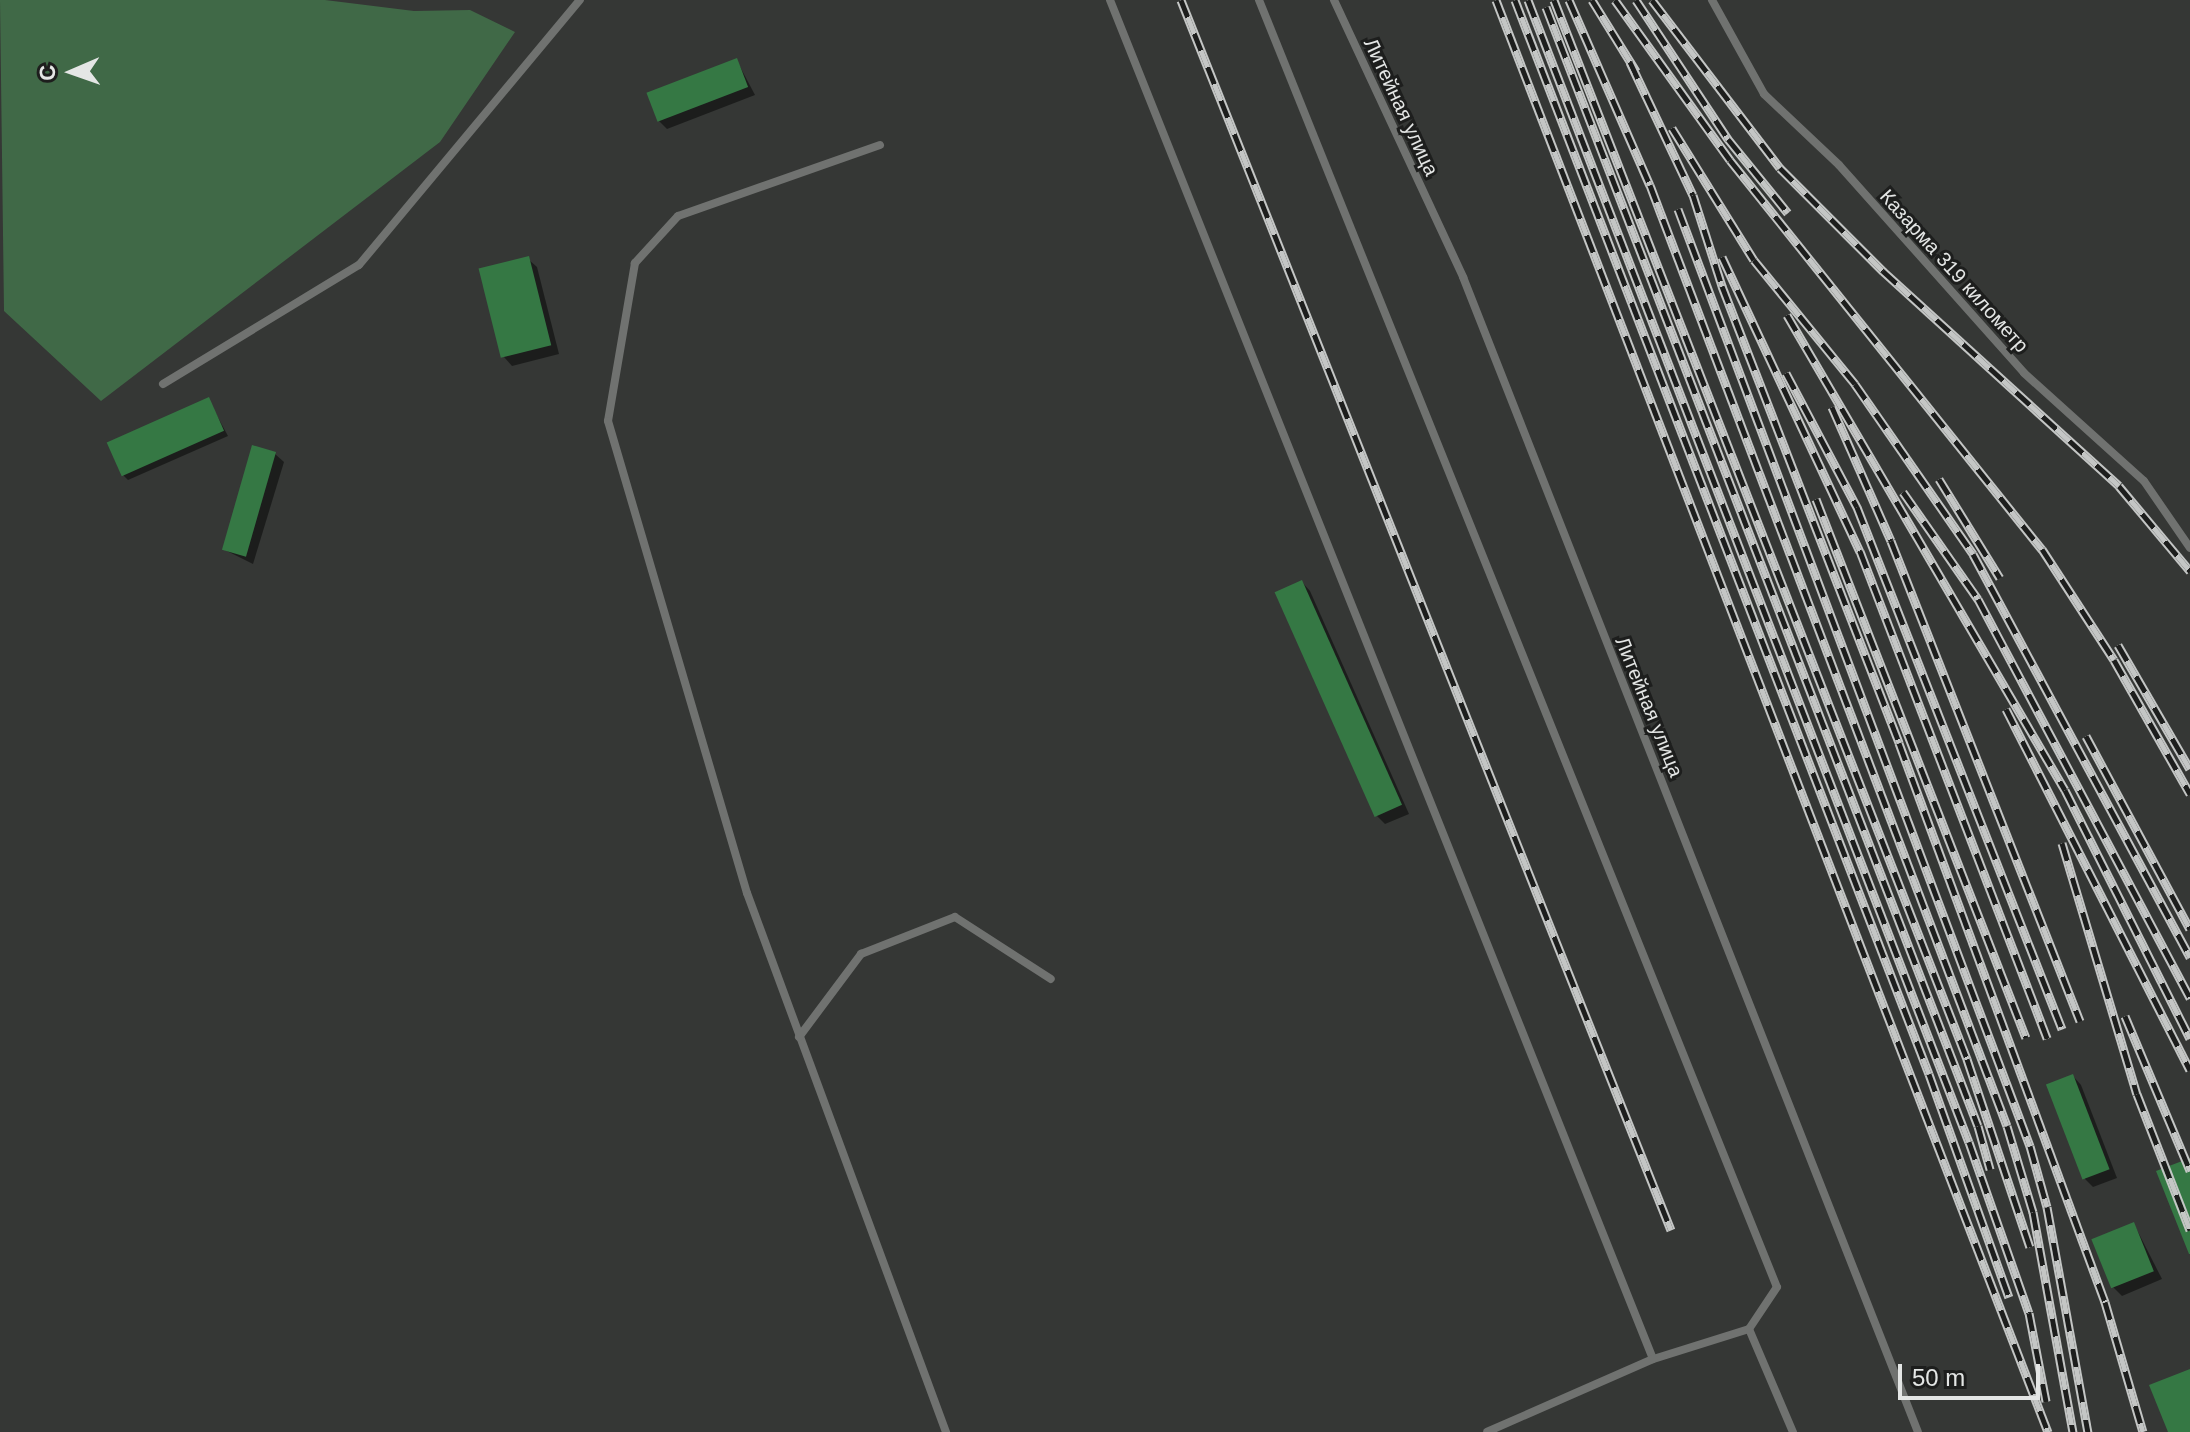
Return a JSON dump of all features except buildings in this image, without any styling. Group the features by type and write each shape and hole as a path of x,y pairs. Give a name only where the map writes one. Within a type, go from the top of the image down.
{"lane":[{"path":"163,384 359,265 580,0"},
{"path":"1110,0 1653,1359"},
{"path":"1259,0 1777,1287 1749,1329 1653,1359 1487,1432"},
{"name":"Литейная улица","path":"1334,0 1463,277 1918,1432"},
{"name":"Казарма 319 километр","path":"1712,0 1764,94 1839,165 2024,373 2144,481 2190,548"},
{"path":"880,145 678,216 635,263 608,421 747,893 946,1432"},
{"path":"799,1037 861,954 955,917 1051,979"},
{"path":"1749,1329 1793,1432"}],"green space":[{"path":"0,0 325,0 414,11 470,10 515,32 440,142 101,401 4,311"}],"railway":[{"path":"1181,0 1671,1230"},
{"path":"1496,0 2048,1432"},
{"path":"1515,0 1929,1074 2009,1297"},
{"path":"1528,0 1969,1142 2029,1313 2046,1401"},
{"path":"1554,0 1967,1059 2030,1247"},
{"path":"1569,0 1650,185 2007,1126 2033,1212 2073,1432"},
{"path":"1592,0 1636,71"},
{"path":"1615,0 1730,160 2042,549 2114,660 2190,794"},
{"path":"1636,0 1728,139 1788,213"},
{"path":"1652,0 1780,168 1883,271 2119,486 2190,571"},
{"path":"1546,7 1978,1126 1990,1169"},
{"path":"1630,62 1693,195 1722,286 1899,743 2105,1302 2143,1432"},
{"path":"1672,128 1754,260 1855,384 1973,554 2190,957"},
{"path":"1678,209 2030,1146 2047,1207 2088,1432"},
{"path":"1722,257 1860,551 2047,1038"},
{"path":"1787,315 2065,790 2190,1038"},
{"path":"1786,373 1857,507 2062,1029"},
{"path":"1832,407 1891,541 2080,1021"},
{"path":"1939,479 2000,578"},
{"path":"1903,492 1978,599 2190,998"},
{"path":"1816,499 2026,1038"},
{"path":"2118,645 2190,769"},
{"path":"2006,709 2190,1070"},
{"path":"2086,736 2190,929"},
{"path":"2062,843 2137,1094 2190,1230"},
{"path":"2125,1016 2190,1171"}]}
